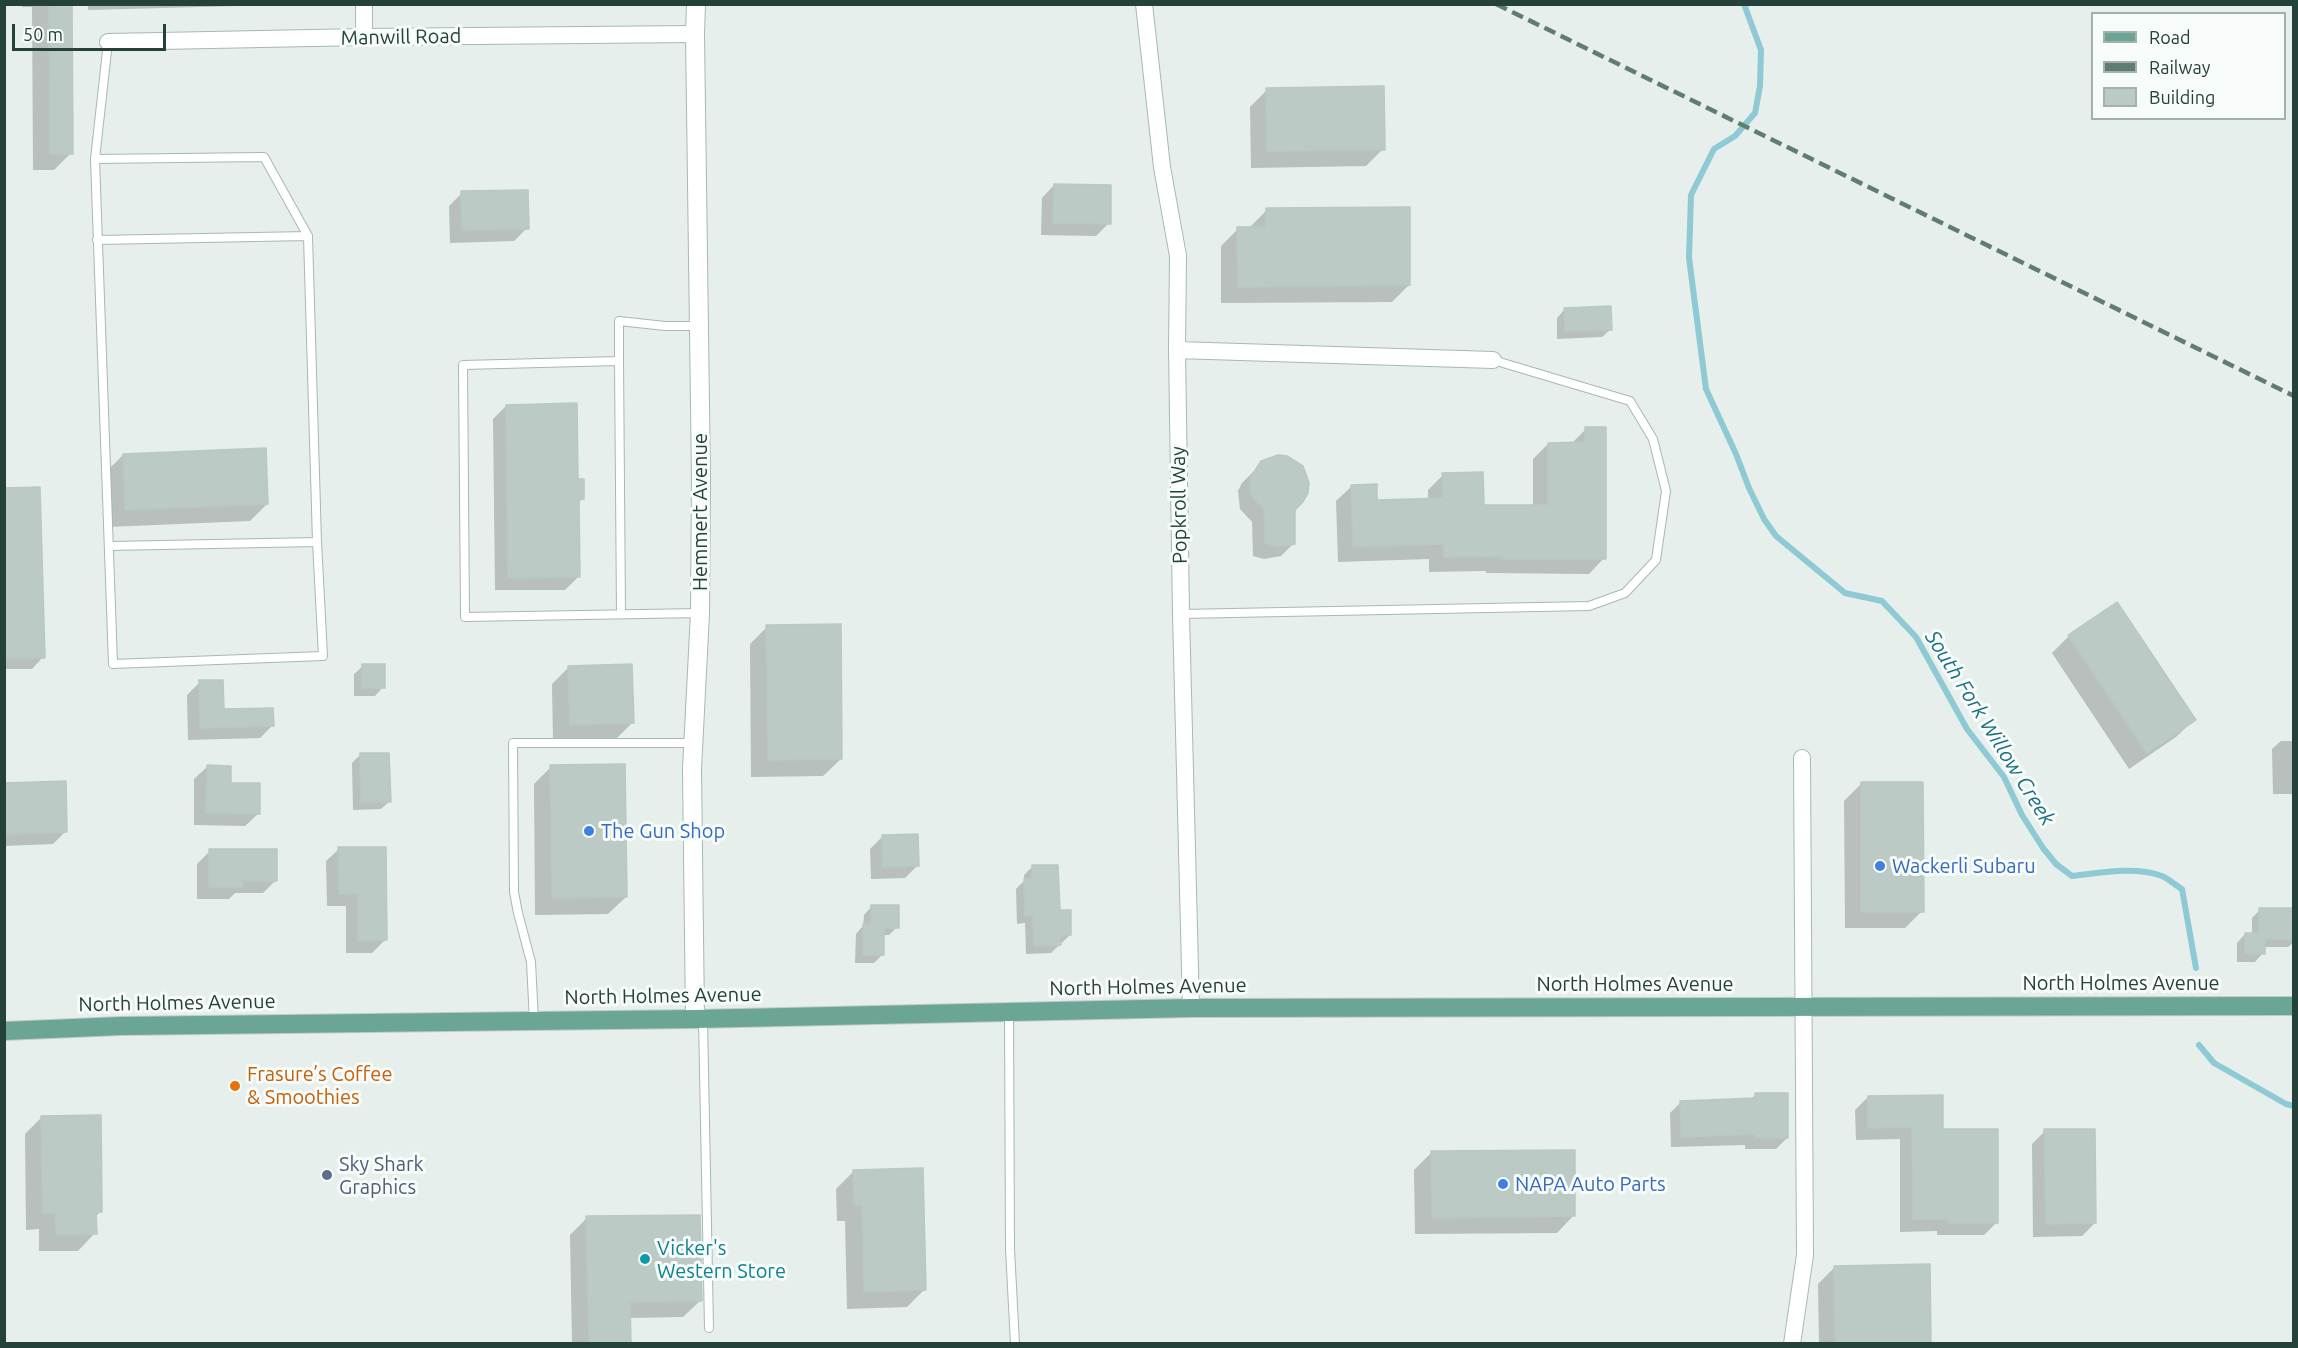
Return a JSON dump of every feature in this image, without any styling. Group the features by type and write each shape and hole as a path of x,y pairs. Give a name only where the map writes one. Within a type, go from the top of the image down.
{"main road":[{"name":"North Holmes Avenue","path":"4,1031 121,1026 699,1019 1191,1008 2294,1005"}],"street":[{"path":"364,4 364,37"},
{"name":"Hemmert Avenue","path":"696,4 697,326 701,480 700,613 693,743 699,1019"},
{"name":"Popkroll Way","path":"1144,4 1162,167 1178,256 1181,614 1191,1008"},
{"name":"Manwill Road","path":"108,42 695,34"},
{"path":"1177,350 1493,360"},
{"path":"1792,1344 1805,1255 1802,758"}],"lane":[{"path":"95,159 264,157 308,236 317,542 323,656 113,664 95,159 108,42"},
{"path":"97,240 308,236"},
{"path":"621,613 619,321 665,326 697,326"},
{"path":"1181,614 1589,606 1625,594 1656,560 1666,491 1653,440 1630,401 1493,360"},
{"path":"619,361 463,364 465,617 700,613"},
{"path":"109,546 317,542"},
{"path":"534,1021 531,962 514,892 513,743 693,743"},
{"path":"1009,1012 1010,1249 1015,1344"},
{"path":"699,1019 709,1328"}],"building":[{"path":"49,4 72,4 73,154 50,154"},
{"path":"1384,86 1385,150 1267,151 1266,88"},
{"path":"1054,184 1111,185 1111,224 1053,223"},
{"path":"528,190 529,229 462,230 461,191"},
{"path":"1410,207 1410,285 1238,287 1237,227 1266,227 1266,208"},
{"path":"1611,306 1612,330 1565,331 1564,308"},
{"path":"577,403 578,479 584,479 584,499 579,500 580,577 508,578 506,405"},
{"path":"1585,427 1606,427 1606,559 1444,557 1444,544 1353,547 1351,485 1377,484 1377,500 1443,498 1442,473 1483,472 1484,505 1548,505 1548,443 1585,442"},
{"path":"266,448 268,504 125,510 123,454"},
{"path":"1278,455 1287,456 1303,466 1309,483 1308,493 1295,510 1295,544 1278,547 1265,543 1264,509 1252,496 1250,486 1251,477 1261,461"},
{"path":"40,487 45,658 4,658 4,488"},
{"path":"2117,602 2196,720 2147,753 2068,635"},
{"path":"841,624 842,759 768,760 766,625"},
{"path":"362,664 385,664 385,688 362,688"},
{"path":"632,664 634,723 570,725 568,666"},
{"path":"199,680 223,680 224,709 273,708 274,726 200,728"},
{"path":"360,753 389,753 391,802 361,802"},
{"name":"The Gun Shop","path":"625,764 627,897 552,898 550,765"},
{"path":"207,765 231,766 231,783 260,783 260,814 206,813"},
{"path":"66,781 67,832 4,834 4,783"},
{"path":"1861,782 1923,782 1924,912 1861,912"},
{"path":"918,834 919,866 883,867 882,835"},
{"path":"338,847 386,847 387,940 358,941 358,894 339,894"},
{"path":"209,849 277,849 277,881 243,881 243,887 209,887"},
{"path":"1032,865 1058,865 1060,910 1071,910 1071,935 1060,936 1061,945 1034,946 1033,916 1025,916 1024,879 1032,879"},
{"path":"871,905 899,905 899,928 884,928 884,955 863,955 863,924 871,924"},
{"path":"2259,908 2294,908 2294,939 2265,939 2265,954 2245,954 2245,933 2259,933"},
{"path":"1755,1093 1788,1093 1788,1138 1755,1138 1755,1134 1681,1137 1680,1101 1755,1098"},
{"path":"1943,1095 1943,1129 1998,1129 1998,1223 1949,1223 1949,1219 1913,1219 1912,1127 1868,1128 1868,1096"},
{"path":"101,1115 102,1212 96,1212 97,1234 56,1235 55,1213 43,1213 41,1116"},
{"path":"2044,1129 2095,1129 2096,1223 2046,1224"},
{"name":"NAPA Auto Parts","path":"1575,1150 1575,1216 1432,1218 1431,1151"},
{"path":"923,1168 926,1290 864,1292 862,1205 854,1205 853,1170"},
{"name":"Vicker's Western Store","path":"700,1215 702,1301 630,1302 631,1344 589,1344 586,1216"},
{"path":"1930,1264 1931,1343 1835,1344 1834,1266"}],"waterway":[{"name":"South Fork Willow Creek","path":"1744,4 1761,50 1760,86 1755,113 1735,136 1714,149 1691,195 1689,258 1706,389 1749,488 1764,519 1776,536 1845,593 1882,601 1916,637 1967,729 2004,777 2022,815 2056,864 2072,876 2117,871 2151,873 2165,877 2182,889 2196,968"},
{"name":"South Fork Willow Creek","path":"2199,1045 2214,1063 2286,1104 2294,1106"}],"railway":[{"path":"1496,4 2294,396"}],"place":[{"name":"The Gun Shop","path":"589,831"},
{"name":"Wackerli Subaru","path":"1880,866"},
{"name":"Frasure’s Coffee & Smoothies","path":"235,1086"},
{"name":"Sky Shark Graphics","path":"327,1175"},
{"name":"NAPA Auto Parts","path":"1503,1184"},
{"name":"Vicker's Western Store","path":"645,1259"}]}
